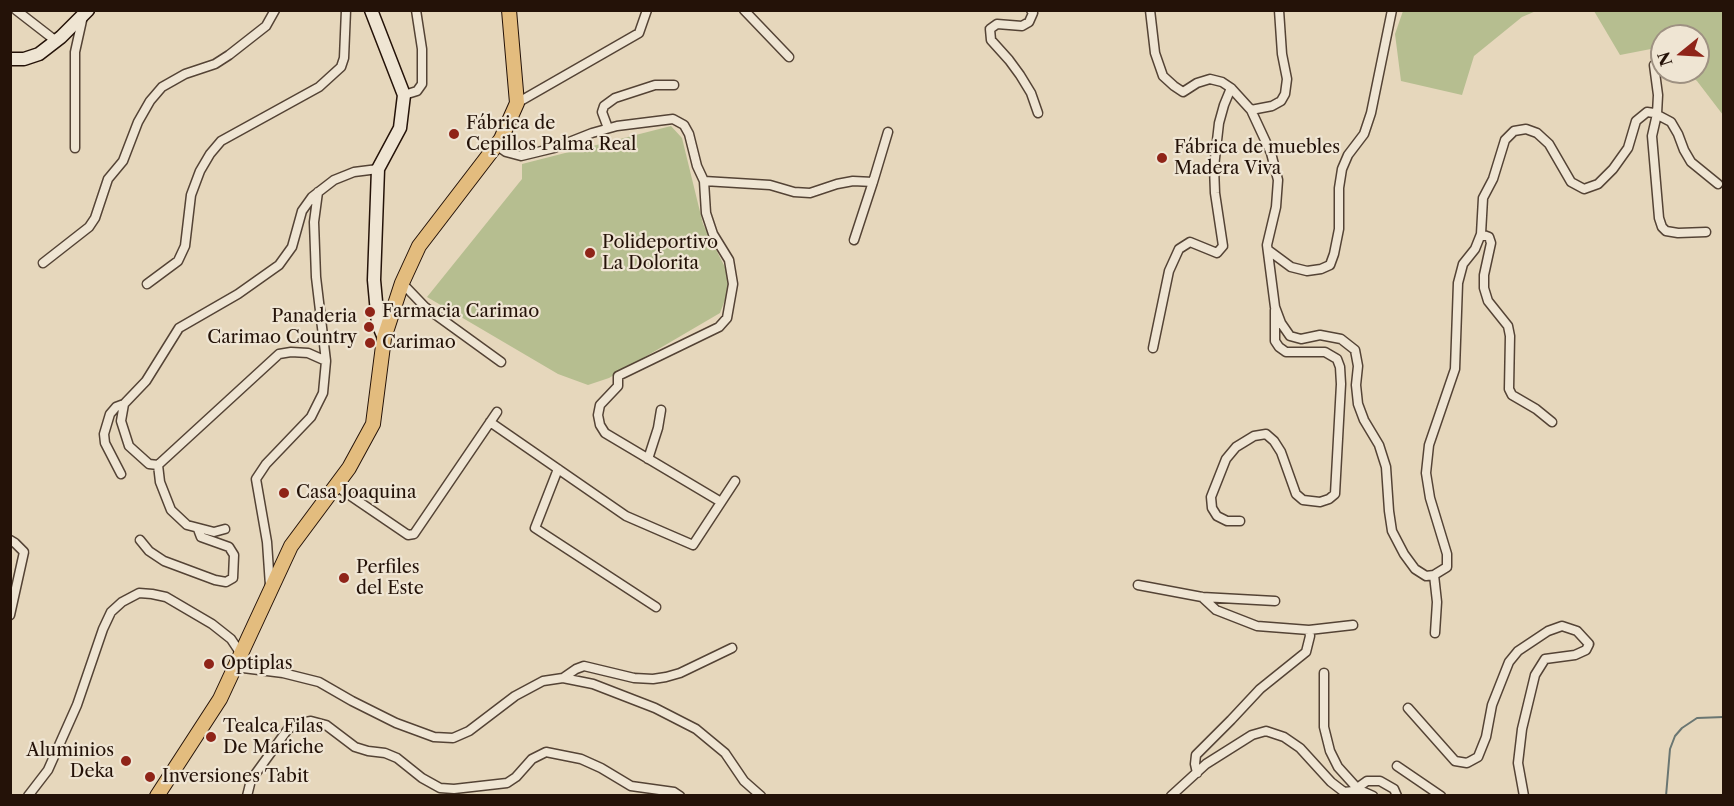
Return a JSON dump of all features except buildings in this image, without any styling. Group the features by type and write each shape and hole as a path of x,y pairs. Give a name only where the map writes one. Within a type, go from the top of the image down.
{"main road":[{"path":"158,795 220,699 291,546 349,468 373,424 384,338 402,283 419,246 501,139 517,103 509,10"}],"street":[{"path":"16,10 56,40"},
{"path":"43,263 89,227 95,218 108,179 123,161 138,122 150,101 162,87 185,74 215,64 229,56 266,26 275,10"},
{"path":"147,285 178,261 185,246 191,195 200,171 221,141 319,87 341,67 344,58 346,10"},
{"path":"371,10 404,95 400,128 378,169 374,280 378,324 384,338"},
{"path":"404,95 417,91 422,84 422,49 416,10"},
{"path":"517,103 639,33 647,10"},
{"path":"744,10 789,57"},
{"path":"1031,10 1033,13 1029,21 1022,26 997,24 990,29 991,40 1020,75 1031,93 1038,113"},
{"path":"1150,10 1155,53 1163,76 1183,92 1210,78 1231,88 1251,110 1271,153 1278,180 1276,207 1267,245 1275,307 1275,341 1286,352 1325,352 1337,358 1340,367 1335,494 1320,502 1304,500 1296,494 1281,452 1274,441 1266,434 1254,436 1236,447 1226,459 1211,497 1212,508 1217,516 1227,521 1240,521"},
{"path":"1251,110 1272,106 1281,101 1285,94 1287,79 1282,54 1279,10"},
{"path":"1268,250 1292,267 1307,271 1330,265 1339,229 1339,188 1342,169 1348,155 1364,134 1371,113 1392,10"},
{"path":"10,59 24,59 39,54 85,13"},
{"path":"75,148 75,52 85,13"},
{"path":"1657,84 1657,114 1652,136 1659,218 1662,227 1666,231 1678,233 1706,232"},
{"path":"608,128 602,112 604,106 615,98 655,85 674,85"},
{"path":"1153,348 1168,271 1179,249 1190,242 1217,253 1223,246 1215,194 1214,167 1219,123 1231,88"},
{"path":"1275,307 1281,323 1290,336 1301,339 1320,336 1341,339 1354,350 1358,366 1356,385 1358,404 1364,420 1379,445 1386,467 1392,531 1415,570 1426,576 1434,575 1447,567 1447,554 1430,498 1426,473 1428,454 1455,369 1456,308 1463,264 1481,234 1483,198 1493,179 1505,140 1514,131 1526,129 1537,133 1549,144 1571,182 1584,189 1598,184 1613,169 1628,148 1636,121 1647,112 1657,114 1671,122 1691,162 1718,184"},
{"path":"496,145 506,152 520,156 554,148 608,128 673,119 684,125 704,181 706,213 713,234 729,261 733,284 727,318 718,327 618,376 618,386 600,405 598,415 604,433 721,502"},
{"path":"854,240 888,132"},
{"path":"121,474 105,443 104,434 110,414 116,407 124,404 146,381 179,328 238,294 279,265 292,247 302,211 318,192 334,180 354,172 378,169"},
{"path":"704,181 719,180 770,185 794,192 810,193 837,184 873,182"},
{"path":"271,589 267,542 256,479 272,457 311,417 323,393 326,362 316,277 314,222 318,192"},
{"path":"1481,234 1489,237 1491,243 1484,274 1484,288 1488,302 1508,326 1510,336 1509,389 1512,395 1536,409 1552,422"},
{"path":"402,283 425,307 501,362"},
{"path":"124,404 121,422 129,446 149,464 158,465 279,354 308,353 326,362"},
{"path":"648,459 661,410"},
{"path":"336,486 408,535 414,534 497,412"},
{"path":"490,422 626,516 693,545 735,481"},
{"path":"158,465 160,482 171,510 187,525 214,532 225,530"},
{"path":"558,469 535,528 656,607"},
{"path":"140,540 149,551 164,561 215,580 226,582 233,578 234,555 229,547 201,537 198,529"},
{"path":"10,540 24,552 10,615"},
{"path":"1434,575 1437,602 1435,633"},
{"path":"1138,585 1202,597 1275,601"},
{"path":"28,795 48,770 77,705 103,629 111,612 122,602 139,593 166,597 212,624 231,639 241,654"},
{"path":"1202,597 1216,610 1257,626 1309,630 1353,626"},
{"path":"1408,708 1455,761 1467,763 1478,757 1486,738 1492,705 1509,662 1518,651 1548,631 1562,626 1577,631 1589,644 1586,650 1545,659 1535,675 1522,729 1518,763 1524,795"},
{"path":"1197,773 1196,755 1260,689 1306,652 1310,636 1309,630"},
{"path":"563,678 584,666 634,678 666,677 680,673 732,648"},
{"path":"235,667 283,673 319,682 396,723 434,737 453,738 469,731 514,696 543,681 563,678 593,684 655,708 696,729 725,753 744,781 761,795"},
{"path":"1324,673 1324,727 1330,751 1338,767 1355,790"},
{"path":"247,795 251,780 288,729 311,721 326,725 355,747 397,758 422,778 440,788 454,789 507,783 516,777 532,759 546,752 581,759 631,786 674,792 680,795"},
{"path":"1171,795 1206,765 1252,735 1266,731 1284,737 1300,748 1331,782 1344,792 1355,790 1373,795"},
{"path":"1398,766 1441,795"},
{"path":"1355,790 1367,781 1380,781 1394,789 1397,795"}],"green space":[{"path":"1403,10 1536,11 1522,17 1474,56 1462,95 1401,81 1395,34"},
{"path":"1594,11 1723,11 1723,115 1699,84 1710,84 1710,24 1650,24 1650,49 1620,55"},
{"name":"Polideportivo La Dolorita","path":"671,126 682,138 703,224 732,281 720,313 609,378 588,385 558,374 427,297 522,179 522,164"}],"waterway":[{"path":"1666,796 1670,749 1675,736 1697,718 1724,717"}],"place":[{"name":"Fábrica de Cepillos Palma Real","path":"454,134"},
{"name":"Fábrica de muebles Madera Viva","path":"1162,158"},
{"name":"Polideportivo La Dolorita","path":"590,253"},
{"name":"Farmacia Carimao","path":"370,312"},
{"name":"Panaderia Carimao Country","path":"369,327"},
{"name":"Carimao","path":"370,343"},
{"name":"Casa Joaquina","path":"284,493"},
{"name":"Perfiles del Este","path":"344,578"},
{"name":"Optiplas","path":"209,664"},
{"name":"Tealca Filas De Mariche","path":"211,737"},
{"name":"Aluminios Deka","path":"126,761"},
{"name":"Inversiones Tabit","path":"150,777"}]}
